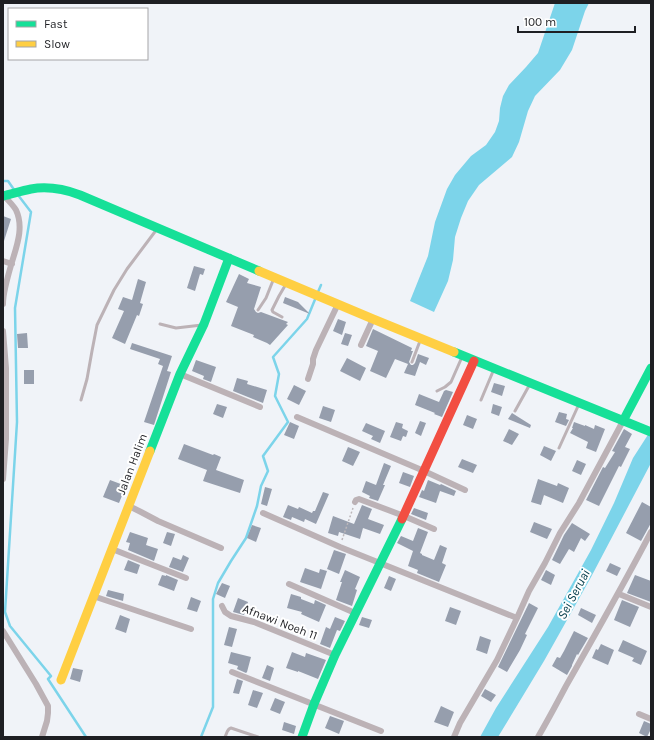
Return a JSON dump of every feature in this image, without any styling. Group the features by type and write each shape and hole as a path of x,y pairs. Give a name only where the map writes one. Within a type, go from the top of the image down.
{"street":[{"path":"3,304 19,238 19,222 16,211 6,196 36,188 58,188 158,227 373,320 651,432"},
{"name":"Jalan Halim","path":"61,680 180,374 204,324 229,258"},
{"path":"3,261 12,264"},
{"path":"308,379 316,350 338,304"},
{"path":"361,345 373,320"},
{"path":"3,331 5,368 4,421 6,439 3,479"},
{"path":"302,737 335,655 404,516 474,361"},
{"path":"454,737 460,723 497,660 528,591 545,563 560,533 579,503 651,368"},
{"path":"180,374 260,407"},
{"path":"297,417 465,490"},
{"path":"355,502 359,499 434,529"},
{"path":"129,506 158,522 221,548"},
{"path":"263,513 380,564 517,618"},
{"path":"538,737 619,594 651,532"},
{"path":"112,549 186,578"},
{"path":"289,584 355,613"},
{"path":"619,594 651,607"},
{"path":"93,596 191,629"},
{"name":"Afnawi Noeh 11","path":"222,606 225,612 231,616 254,622 335,655"},
{"path":"3,631 48,706 47,722 42,737"},
{"path":"232,672 381,731"},
{"path":"639,714 651,719"}],"lane":[{"path":"81,400 88,380 97,325 114,290 127,269 158,227"},
{"path":"258,310 266,298 274,277"},
{"path":"282,317 272,310 287,282"},
{"path":"160,324 176,328 204,324"},
{"path":"412,362 421,339"},
{"path":"437,392 451,382 462,356"},
{"path":"480,400 494,369"},
{"path":"516,411 530,384"},
{"path":"559,448 579,404"},
{"path":"225,737 228,728 258,737"}],"path":[{"path":"340,547 355,502"}],"water":[{"path":"555,3 589,3 572,50 560,70 535,96 528,111 519,142 512,157 479,185 468,201 455,237 453,260 448,281 434,312 410,301 428,256 435,222 447,189 455,175 471,156 486,145 495,132 499,121 503,96 509,85 538,53"},
{"name":"Sei Seruai","path":"651,430 651,463 590,579 544,661 498,737 480,737 496,708 548,627 591,550 614,503 633,458"}],"building":[{"path":"3,216 11,219 4,241 3,241"},
{"path":"194,266 205,269 203,275 200,274 195,291 187,288"},
{"path":"239,274 249,279 247,283 261,287 254,309 256,312 261,312 288,322 286,324 288,325 270,345 253,337 254,335 231,326 238,307 226,302"},
{"path":"138,279 146,282 140,303 143,304 139,316 137,315 125,344 112,338 124,311 118,309 123,297 132,300"},
{"path":"285,297 298,302 310,314 283,303"},
{"path":"338,319 346,322 342,335 333,331"},
{"path":"373,329 412,348 411,351 413,351 409,362 411,365 415,363 418,354 429,358 426,365 420,362 415,376 404,373 408,364 395,359 386,378 370,371 378,351 366,346"},
{"path":"27,333 28,348 18,348 17,334"},
{"path":"345,333 352,335 348,346 341,344"},
{"path":"132,343 172,356 167,371 171,372 154,425 144,422 163,366 158,364 160,359 130,349"},
{"path":"347,358 366,368 360,381 340,371"},
{"path":"196,360 216,367 211,382 203,379 204,376 192,371"},
{"path":"24,370 34,370 34,384 24,384"},
{"path":"237,378 248,381 247,384 267,390 263,403 233,391"},
{"path":"494,383 505,386 502,396 491,392"},
{"path":"294,385 306,391 299,405 287,399"},
{"path":"446,390 453,392 442,417 415,405 419,394 439,402 444,391"},
{"path":"217,404 227,407 223,418 213,414"},
{"path":"493,404 502,407 499,416 491,413"},
{"path":"323,406 335,410 331,422 319,418"},
{"path":"559,412 567,414 566,419 569,420 566,426 555,422"},
{"path":"512,413 531,425 530,428 508,419"},
{"path":"467,415 477,419 473,429 463,425"},
{"path":"420,421 426,423 421,436 415,433"},
{"path":"290,422 299,426 294,439 284,435"},
{"path":"396,422 403,424 402,428 408,431 406,437 403,436 401,441 390,437"},
{"path":"574,422 594,429 595,425 605,429 596,452 586,448 588,442 570,433"},
{"path":"366,423 385,431 380,443 371,439 373,436 362,431"},
{"path":"509,429 519,434 512,445 503,441"},
{"path":"624,429 632,434 625,447 630,449 621,467 619,466 599,506 586,500 603,467 605,468 615,452 612,451"},
{"path":"184,444 221,457 216,470 244,480 240,493 203,481 207,470 178,459"},
{"path":"544,446 556,451 551,461 540,455"},
{"path":"348,447 360,452 353,466 342,461"},
{"path":"462,459 477,465 473,473 458,467"},
{"path":"577,460 586,464 581,475 572,471"},
{"path":"384,463 391,466 378,501 369,498 370,496 362,492 366,481 376,485"},
{"path":"403,472 414,476 410,487 399,483"},
{"path":"538,479 557,486 558,483 569,488 563,503 544,495 541,505 531,502"},
{"path":"110,480 126,486 119,503 103,497"},
{"path":"428,480 456,491 454,496 440,491 436,503 419,497 422,490 424,491"},
{"path":"265,487 272,489 267,506 261,504"},
{"path":"323,492 329,494 316,524 305,519 304,522 292,517 291,520 283,517 288,505 298,509 299,507 312,513 315,511"},
{"path":"642,502 651,507 651,523 641,541 626,533"},
{"path":"362,505 372,509 368,519 384,525 380,534 363,528 360,539 339,532 338,536 328,533 333,516 354,524"},
{"path":"414,508 428,513 426,520 411,514"},
{"path":"534,522 552,529 547,539 530,532"},
{"path":"572,523 590,534 585,541 581,538 574,552 569,549 560,564 552,560 564,535"},
{"path":"252,525 261,528 256,542 247,538"},
{"path":"418,528 428,532 420,553 422,555 434,560 440,545 447,548 442,563 446,565 439,582 417,573 418,570 408,566 413,551 397,543 401,536 413,541"},
{"path":"130,532 148,538 146,545 158,549 154,561 128,550 130,543 126,542"},
{"path":"167,532 175,534 171,546 163,543"},
{"path":"334,550 346,554 339,574 327,569"},
{"path":"183,555 189,558 183,572 169,567 173,557 181,560"},
{"path":"128,560 140,565 137,574 124,570"},
{"path":"610,563 621,568 617,576 606,571"},
{"path":"305,568 319,573 320,569 327,571 321,589 300,582"},
{"path":"345,570 360,577 355,589 357,590 352,606 336,600 342,582 340,582"},
{"path":"546,570 555,575 551,585 541,580"},
{"path":"162,575 178,580 174,591 158,585"},
{"path":"635,575 651,581 651,602 627,593"},
{"path":"389,576 396,579 391,591 384,588"},
{"path":"222,583 230,586 225,598 216,594"},
{"path":"108,590 124,594 123,601 106,596"},
{"path":"291,594 301,597 301,599 314,604 315,600 326,605 319,622 301,614 302,612 287,608"},
{"path":"191,597 201,601 197,612 187,609"},
{"path":"238,598 248,602 244,615 233,612"},
{"path":"622,600 639,607 630,627 614,620"},
{"path":"529,603 538,608 525,634 527,635 520,650 507,672 498,667"},
{"path":"450,607 461,611 456,625 445,621"},
{"path":"581,608 596,615 592,623 578,615"},
{"path":"120,615 130,619 126,633 115,629"},
{"path":"335,617 345,621 340,631 337,630 330,648 320,644 326,627 330,629"},
{"path":"362,617 372,620 369,628 359,625"},
{"path":"229,627 237,629 232,647 224,645"},
{"path":"574,631 588,638 578,655 577,654 567,675 552,666 557,657 560,658"},
{"path":"480,636 491,640 487,654 476,650"},
{"path":"623,640 647,651 641,665 632,661 634,658 618,651"},
{"path":"601,644 614,650 608,665 592,658 596,649 598,650"},
{"path":"231,652 251,657 246,673 237,669 238,666 228,663"},
{"path":"292,652 305,657 306,653 326,660 318,679 286,668"},
{"path":"267,665 274,668 270,681 262,678"},
{"path":"73,668 83,670 80,682 70,679"},
{"path":"237,679 243,681 239,694 233,693"},
{"path":"485,689 496,695 491,702 481,696"},
{"path":"253,690 263,693 257,708 248,705"},
{"path":"275,698 285,702 280,714 270,710"},
{"path":"441,706 454,712 448,727 434,722"},
{"path":"330,716 344,721 339,734 325,728"},
{"path":"644,721 651,724 651,729 647,737 639,733"},
{"path":"284,722 296,726 294,734 282,730"}],"waterway":[{"path":"3,181 8,181 15,191"},
{"path":"18,195 31,212 15,308 17,422 5,612 10,626 51,676 48,679 86,737"},
{"path":"318,292 321,285"},
{"path":"201,737 213,707 213,599 218,583 246,538 257,506 261,486 268,471 263,456 288,422 275,396 279,374 273,357 307,319 316,297"}],"traffic: fast":[{"path":"3,196 37,188 50,188 68,191 259,271"},
{"path":"150,451 180,374 204,324 229,258"},
{"path":"454,352 651,432"},
{"path":"623,421 651,368"},
{"path":"302,737 335,655 402,519"}],"traffic: slow":[{"path":"259,271 454,352"},
{"path":"61,680 150,451"}],"traffic: jam":[{"path":"402,519 474,361"}]}
